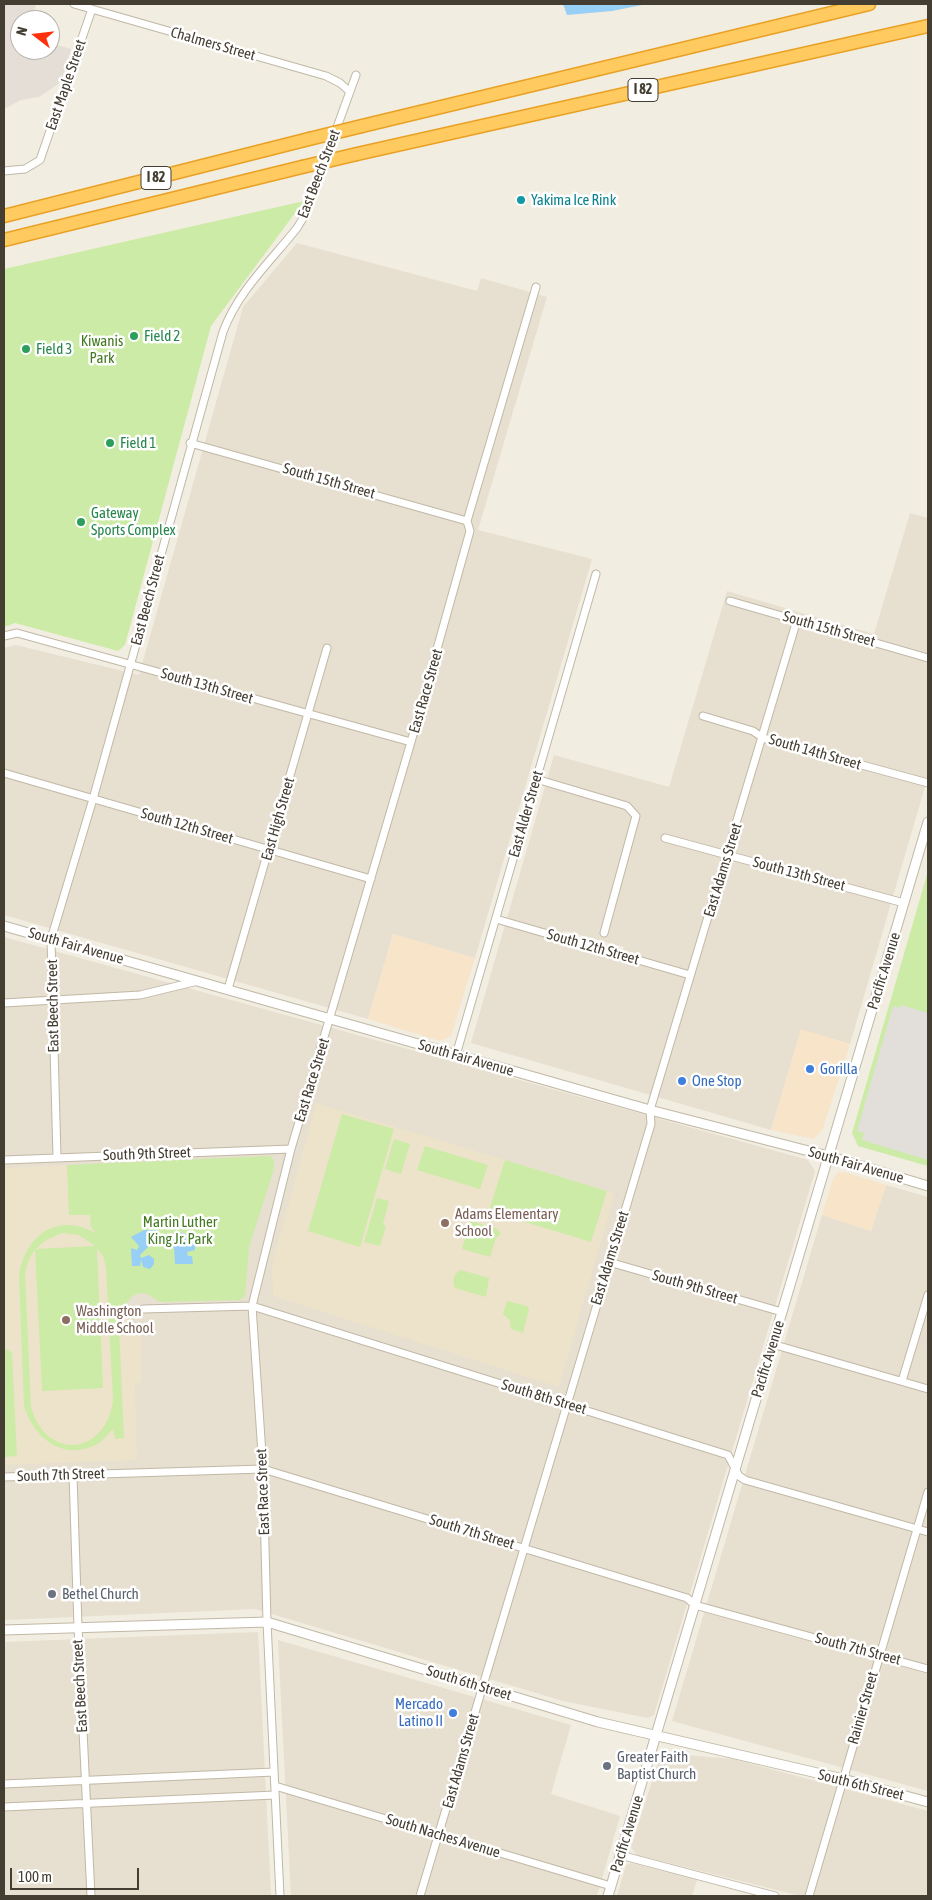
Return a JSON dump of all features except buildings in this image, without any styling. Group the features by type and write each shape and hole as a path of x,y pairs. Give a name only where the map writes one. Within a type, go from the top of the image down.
{"highway":[{"name":"I 82","path":"4,216 362,126 869,4"},
{"name":"I 82","path":"4,240 357,154 928,26"}],"street":[{"name":"Chalmers Street","path":"74,4 326,76 340,83 349,91"},
{"name":"East Maple Street","path":"4,171 25,169 40,160 92,9"},
{"name":"East Beech Street","path":"57,1157 51,940 93,798 190,443 229,315 242,295 297,228 305,215 356,75"},
{"name":"East Race Street","path":"280,1896 267,1622 263,1470 252,1306 291,1149 411,742 470,531 467,521 536,287"},
{"name":"South 15th Street","path":"190,443 467,521"},
{"name":"East Alder Street","path":"456,1054 596,574"},
{"name":"South 15th Street","path":"730,601 928,658"},
{"name":"East Adams Street","path":"420,1896 651,1124 650,1110 797,620"},
{"name":"South 13th Street","path":"4,636 17,633 411,742"},
{"name":"East High Street","path":"228,989 327,648"},
{"name":"South 14th Street","path":"702,716 753,731 763,738 928,783"},
{"name":"South 12th Street","path":"4,773 371,879"},
{"path":"536,779 627,806 636,816 604,932"},
{"name":"Pacific Avenue","path":"608,1896 928,822"},
{"name":"South 13th Street","path":"665,838 904,903"},
{"name":"South 12th Street","path":"496,919 690,975"},
{"name":"South Fair Avenue","path":"4,926 228,989 330,1020 650,1110 828,1156 928,1186"},
{"path":"4,1003 140,995 198,981"},
{"name":"South 9th Street","path":"4,1160 291,1149"},
{"name":"South 9th Street","path":"609,1262 782,1312"},
{"path":"902,1381 928,1295"},
{"name":"South 8th Street","path":"143,1309 252,1306 728,1455 739,1476 745,1480 928,1532"},
{"path":"772,1344 928,1389"},
{"name":"South 7th Street","path":"4,1477 263,1470 524,1547 687,1598 695,1605 928,1669"},
{"name":"East Beech Street","path":"73,1475 91,1896"},
{"name":"Rainier Street","path":"809,1896 928,1492"},
{"name":"South 6th Street","path":"4,1630 267,1622 598,1722 843,1779 928,1802"},
{"path":"4,1784 274,1772"},
{"name":"South Naches Avenue","path":"275,1786 611,1886"},
{"path":"4,1807 275,1795"},
{"path":"620,1855 775,1896"}],"shaded area":[{"path":"4,4 36,4 35,10 10,10 10,60 60,60 60,46 71,49 61,82 39,97 21,100 4,109"},
{"path":"297,243 477,291 481,278 547,297 478,530 592,559 475,958 393,934 368,1019 4,915 4,648 16,645 139,675 243,307"},
{"path":"910,513 928,518 928,776 850,1044 801,1030 771,1130 471,1043 554,755 669,787 727,591 874,634","holes":["565,931 624,947 619,961 560,945"]},
{"path":"393,934 475,958 451,1036 440,1041 368,1019"},
{"path":"4,937 808,1160 815,1171 654,1715 648,1718 563,1701 255,1609 4,1620"},
{"path":"901,1005 928,1013 928,1160 862,1140 864,1133 857,1131 893,1006 900,1008"},
{"path":"801,1029 850,1044 822,1131 813,1139 771,1130"},
{"name":"Adams Elementary School","path":"316,1103 615,1193 559,1387 273,1296 272,1266"},
{"name":"Washington Middle School","path":"67,1165 69,1215 90,1215 106,1244 118,1301 132,1326 142,1332 141,1383 135,1383 137,1460 4,1465 4,1168"},
{"path":"839,1172 845,1172 886,1185 871,1231 822,1215 833,1179"},
{"path":"886,1185 928,1197 928,1791 672,1721 822,1215 871,1231"},
{"path":"258,1632 271,1896 4,1896 4,1642"},
{"path":"278,1640 571,1725 551,1794 620,1816 597,1896 291,1896"},
{"path":"661,1753 733,1759 928,1811 928,1896 801,1896 637,1855 631,1847"},
{"path":"631,1863 697,1880 692,1896 617,1896 626,1865"}],"green space":[{"name":"Kiwanis Park","path":"304,201 211,326 125,645 118,651 15,623 4,627 4,269"},
{"path":"928,871 928,1166 858,1146 852,1133"},
{"path":"342,1114 394,1129 360,1247 308,1231"},
{"path":"394,1139 410,1144 401,1174 385,1169"},
{"path":"425,1146 488,1165 480,1189 417,1170"},
{"name":"Martin Luther King Jr. Park","path":"270,1156 274,1160 274,1169 249,1247 245,1296 240,1300 160,1302 148,1294 139,1293 132,1296 126,1304 125,1314 118,1303 124,1438 115,1439 113,1429 99,1443 86,1449 74,1450 63,1449 43,1437 35,1429 24,1406 19,1276 25,1254 31,1244 47,1230 57,1226 68,1225 83,1227 96,1233 91,1227 90,1215 69,1215 67,1165","holes":["63,1233 79,1235 95,1246 36,1249 48,1239","97,1249 103,1256 106,1268 113,1400 108,1419 99,1432 88,1441 75,1445 62,1443 49,1437 39,1424 31,1407 25,1274 35,1250 42,1391 103,1388"]},
{"path":"505,1160 607,1191 591,1242 489,1211"},
{"path":"377,1198 389,1201 383,1224 386,1226 380,1246 364,1242"},
{"path":"470,1221 496,1228 501,1234 496,1238 490,1257 462,1249"},
{"path":"461,1270 489,1278 486,1297 455,1288 454,1278 456,1273"},
{"path":"507,1301 527,1306 529,1309 523,1333 511,1329 510,1320 503,1314"},
{"path":"4,1347 12,1353 17,1456 4,1457"}],"water":[{"path":"563,4 647,4 612,11 567,15"},
{"path":"144,1230 157,1230 154,1241 140,1255 141,1258 149,1255 154,1259 154,1264 150,1269 143,1267 141,1260 140,1266 132,1266 131,1248 137,1250 139,1246 131,1237"},
{"path":"177,1232 187,1234 188,1241 195,1241 195,1250 187,1252 188,1256 192,1256 193,1264 175,1264 174,1248 169,1247 167,1242 168,1237 177,1234"}],"place":[{"name":"Yakima Ice Rink","path":"521,200"},
{"name":"Field 2","path":"134,336"},
{"name":"Field 3","path":"26,349"},
{"name":"Field 1","path":"110,443"},
{"name":"Gateway Sports Complex","path":"81,522"},
{"name":"Gorilla","path":"810,1069"},
{"name":"One Stop","path":"682,1081"},
{"name":"Adams Elementary School","path":"445,1223"},
{"name":"Washington Middle School","path":"66,1320"},
{"name":"Bethel Church","path":"52,1594"},
{"name":"Mercado Latino II","path":"453,1713"},
{"name":"Greater Faith Baptist Church","path":"607,1766"}]}
